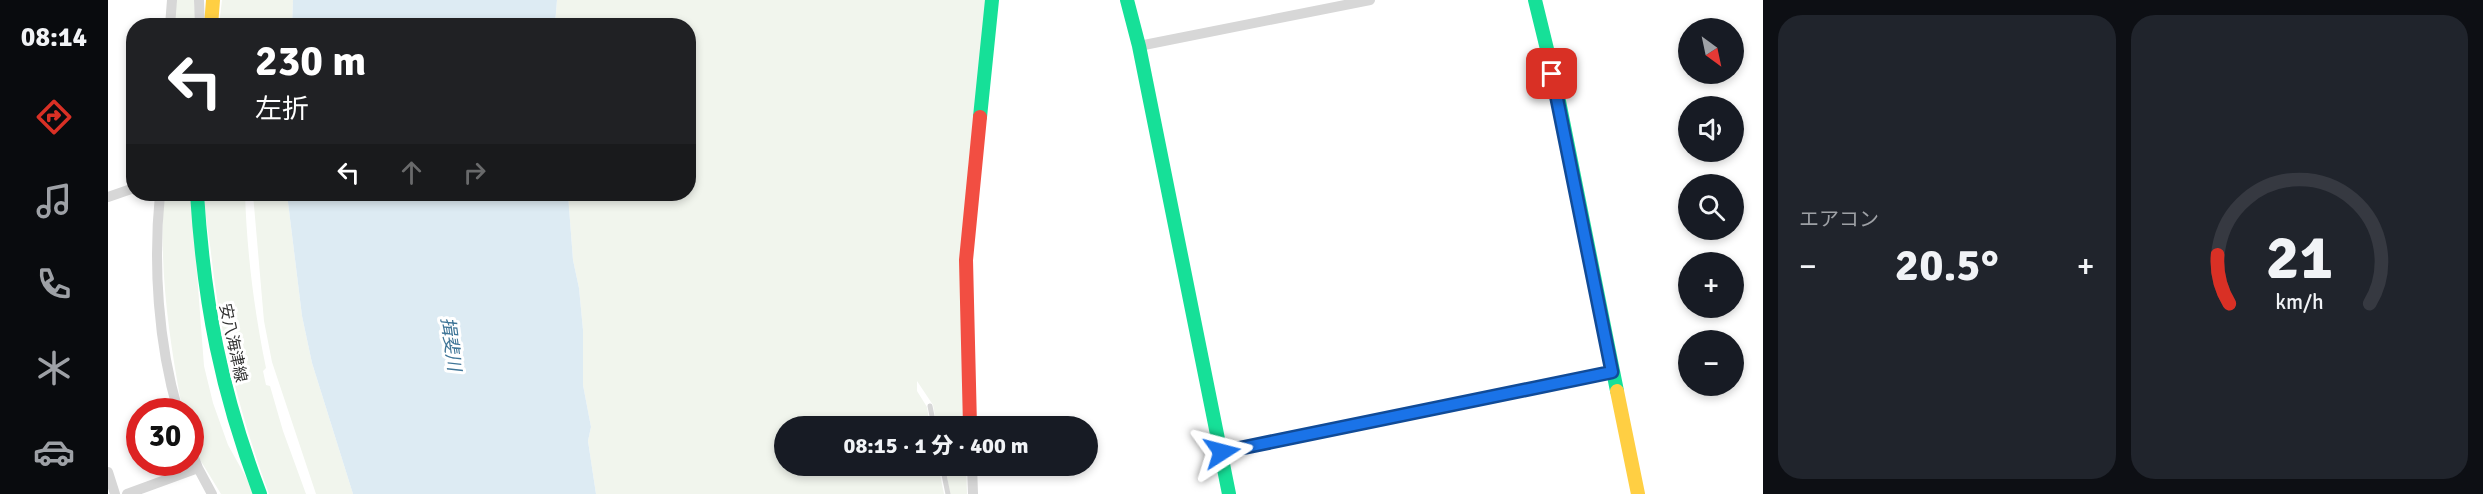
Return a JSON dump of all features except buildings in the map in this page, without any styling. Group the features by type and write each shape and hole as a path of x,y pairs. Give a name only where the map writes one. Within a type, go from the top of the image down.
{"street":[{"path":"171,18 172,0"},
{"path":"199,0 200,18"},
{"path":"212,18 213,0"},
{"path":"970,416 966,260 992,0"},
{"path":"1127,0 1139,46 1229,494"},
{"path":"1139,46 1370,0"},
{"path":"1535,0 1556,86 1638,494"},
{"path":"108,197 126,191"},
{"path":"160,201 158,257 163,330 176,398"},
{"name":"安八海津線","path":"198,201 208,307 240,441 260,494"},
{"path":"1222,452 1612,372"},
{"path":"108,472 115,494"},
{"path":"127,494 143,492 180,476"},
{"path":"202,476 212,494"},
{"path":"972,476 973,494"}],"lane":[{"path":"930,406 932,416"},
{"path":"944,476 948,494"}],"shaded area":[{"path":"176,0 194,0 195,18 175,18"},
{"path":"222,0 293,0 292,18 220,18"},
{"path":"557,0 988,0 968,166 965,416 935,416 933,405 917,381 917,391 927,407 928,416 774,416 774,476 940,476 944,494 596,494 588,441 591,427 583,385 583,330 579,288 573,260 569,201 696,201 696,18 556,18"},
{"path":"164,201 192,201 204,366 213,403 228,445 253,494 221,494 204,466 204,398 180,398 166,298 163,247"},
{"path":"205,201 245,201 252,281 266,368 263,371 306,494 269,494 232,375 220,315"},
{"path":"254,201 288,201 302,316 312,363 353,494 316,494 272,362 264,321"},
{"path":"947,476 966,476 967,494 950,494"}],"water":[{"path":"293,0 557,0 556,18 292,18"},
{"name":"揖斐川","path":"288,201 569,201 573,260 579,288 583,330 583,385 591,427 588,441 596,494 353,494 312,363 302,316"}],"traffic: fast":[{"path":"980,117 992,0"},
{"path":"1127,0 1139,46 1229,494"},
{"path":"1535,0 1556,86 1617,391"},
{"path":"198,201 204,273 217,347 235,419 260,494"}],"traffic: slow":[{"path":"212,18 213,0"},
{"path":"1617,391 1638,494"}],"traffic: jam":[{"path":"970,416 966,260 980,117"}],"route":[{"path":"1222,452 1612,372 1552,74"}]}
